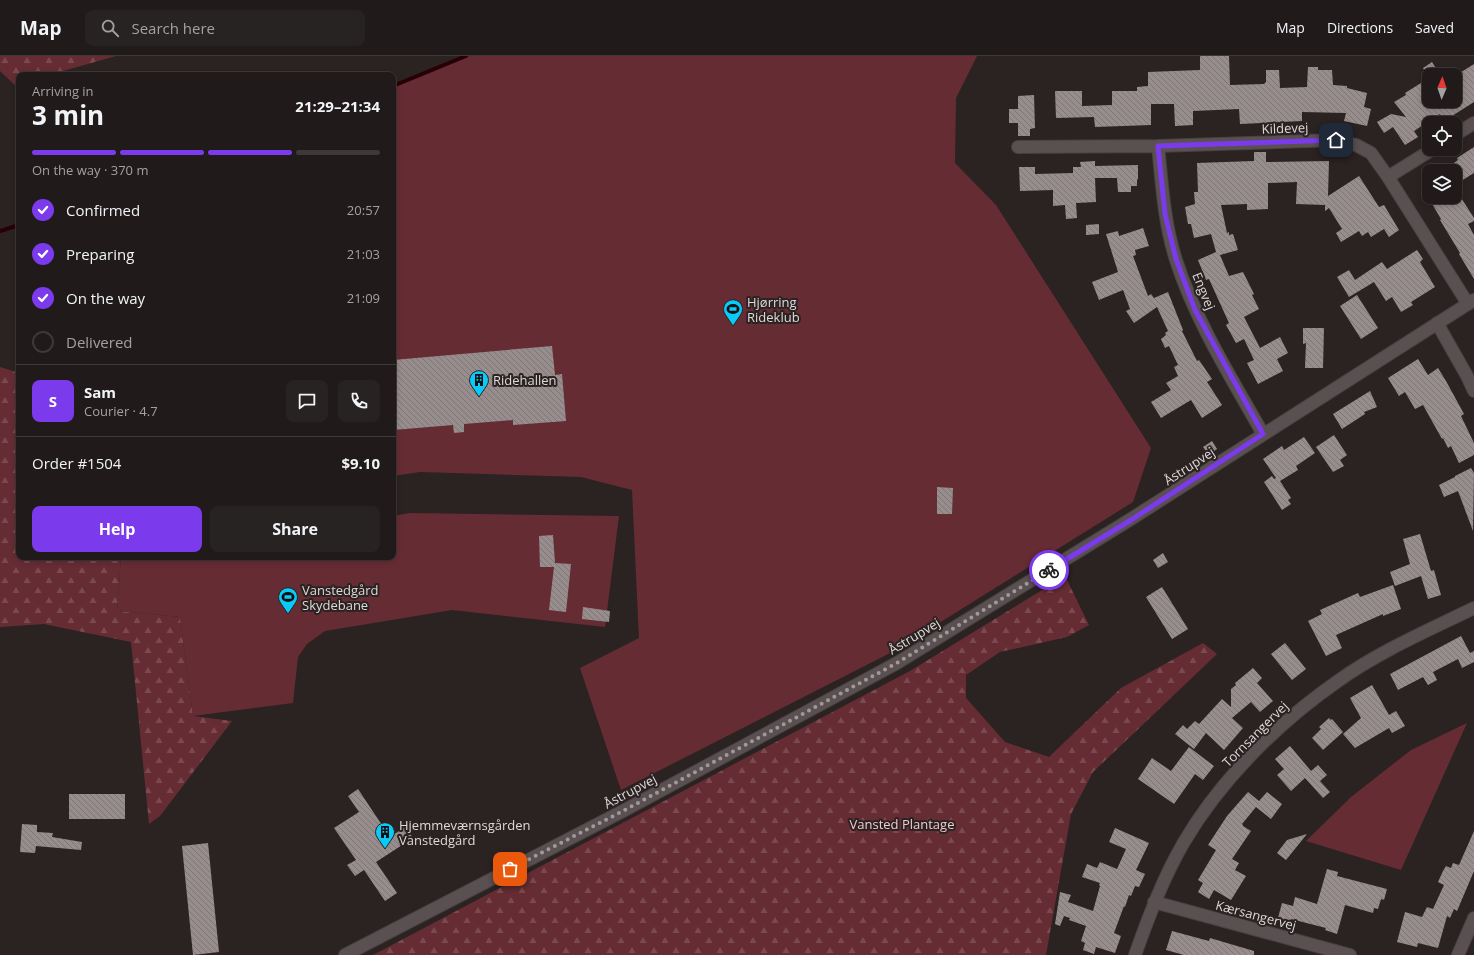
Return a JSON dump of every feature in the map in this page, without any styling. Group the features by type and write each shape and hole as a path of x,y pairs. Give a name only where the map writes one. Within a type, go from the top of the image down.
{"street":[{"path":"1462,131 1474,123"},
{"name":"Kildevej","path":"1018,147 1158,146 1336,140 1356,145 1371,153 1471,302"},
{"name":"Engvej","path":"1158,146 1165,214 1176,259 1195,310 1263,434"},
{"path":"1388,177 1422,156"},
{"name":"Åstrupvej","path":"345,955 623,811 897,663 1131,520 1471,302"},
{"path":"1437,323 1474,391"},
{"name":"Tornsangervej","path":"1135,955 1154,902 1184,841 1212,800 1250,756 1292,715 1339,680 1383,654 1474,608"},
{"name":"Kærsangervej","path":"1154,902 1312,950 1350,955"},
{"path":"1458,955 1474,918"}],"green space":[{"path":"0,56 116,56 60,72 16,72 16,86 0,71"},
{"name":"Hjørring Rideklub","path":"469,56 977,56 956,98 955,163 996,205 1151,448 1133,502 896,650 621,790 580,668 639,638 632,490 581,477 420,472 396,476 396,85"},
{"path":"0,367 16,372 16,560 121,560 117,611 180,617 193,716 232,721 160,816 149,824 131,642 44,624 0,627"},
{"name":"Vanstedgård Skydebane","path":"410,513 619,516 605,627 452,610 325,631 307,644 298,657 293,703 193,716 180,617 117,611 121,560 396,560 396,515"},
{"name":"Vansted Plantage","path":"1065,576 1089,625 1067,637 1000,652 966,675 966,698 1005,742 1049,757 1121,688 1203,643 1217,654 1093,772 1071,814 1046,955 373,955 910,671"},
{"path":"1467,723 1401,870 1306,841 1351,797 1411,750"}],"building":[{"path":"1200,56 1229,56 1230,85 1264,84 1266,82 1266,70 1279,70 1280,88 1307,87 1308,67 1318,67 1318,70 1332,70 1333,85 1347,86 1347,88 1367,93 1364,107 1371,109 1367,126 1344,121 1346,113 1302,112 1302,121 1240,124 1239,109 1193,111 1193,125 1175,126 1174,104 1151,104 1151,125 1095,127 1094,117 1056,118 1055,91 1082,91 1082,106 1112,105 1112,91 1137,91 1137,87 1148,86 1148,72 1200,70"},
{"path":"1432,62 1436,68 1423,68"},
{"path":"1474,64 1474,102 1452,116 1441,116 1440,114 1437,116 1422,116 1422,126 1414,131 1418,137 1405,145 1393,127 1384,133 1377,122 1391,114 1406,117 1394,102 1422,82 1422,108 1462,108 1462,72"},
{"path":"1034,95 1035,128 1030,129 1030,136 1018,136 1018,123 1009,123 1009,109 1018,109 1018,96"},
{"path":"1474,147 1474,173 1462,180 1462,164 1452,164 1462,155"},
{"path":"1254,152 1266,152 1266,162 1329,161 1328,196 1359,176 1379,207 1384,205 1399,230 1389,237 1384,229 1371,237 1368,232 1362,236 1359,231 1341,242 1336,233 1342,229 1329,208 1325,211 1325,205 1296,204 1297,182 1268,183 1268,209 1247,210 1247,204 1221,205 1227,233 1229,232 1229,235 1233,234 1238,250 1220,255 1229,276 1243,272 1254,294 1252,295 1259,309 1244,317 1260,348 1280,337 1288,353 1277,359 1283,371 1258,384 1247,363 1254,360 1244,339 1236,343 1226,325 1229,323 1209,279 1206,280 1198,260 1216,252 1211,234 1194,238 1191,224 1188,224 1185,207 1195,204 1194,192 1198,192 1197,163 1254,161"},
{"path":"1095,161 1095,166 1138,165 1137,186 1131,186 1131,192 1118,192 1117,178 1095,178 1096,202 1076,203 1077,218 1066,219 1065,205 1053,206 1053,190 1020,191 1019,167 1035,167 1035,174 1073,173 1073,167 1081,167 1080,162"},
{"path":"1462,199 1474,218 1474,221 1468,224 1474,235 1474,279 1440,220 1441,219 1432,204 1462,204"},
{"path":"1099,224 1099,234 1086,235 1086,225"},
{"path":"1143,228 1149,246 1135,250 1136,255 1133,256 1148,296 1151,294 1154,298 1168,292 1183,330 1182,331 1197,361 1199,360 1212,379 1207,382 1222,405 1202,418 1191,400 1161,418 1151,402 1171,390 1166,383 1178,376 1174,367 1178,365 1169,346 1165,348 1161,339 1168,331 1157,307 1134,323 1126,311 1130,309 1123,290 1099,300 1092,282 1118,272 1106,234 1118,231 1119,236"},
{"path":"1417,250 1423,259 1420,262 1435,287 1411,302 1413,305 1401,312 1392,297 1386,301 1374,282 1349,297 1337,277 1349,270 1355,280 1382,262 1387,269"},
{"path":"1357,295 1378,328 1361,339 1340,306"},
{"path":"1303,328 1324,328 1323,368 1305,368 1306,343 1303,344"},
{"name":"Ridehallen","path":"552,346 555,375 562,374 566,421 513,425 513,420 464,424 464,432 454,433 453,425 396,430 396,360"},
{"path":"1418,359 1428,375 1438,368 1464,414 1461,416 1474,443 1474,455 1459,463 1451,446 1448,448 1423,405 1415,409 1405,392 1399,396 1388,378"},
{"path":"1370,391 1377,407 1364,412 1365,414 1342,429 1333,414"},
{"path":"1334,435 1347,455 1340,460 1344,466 1333,472 1316,447"},
{"path":"1304,437 1315,453 1296,466 1298,470 1280,481 1291,498 1288,500 1291,504 1282,510 1264,482 1272,476 1274,479 1276,478 1263,459 1282,446 1284,450"},
{"path":"1212,441 1217,449 1209,455 1203,447"},
{"path":"1471,468 1474,473 1473,531 1458,491 1444,497 1439,485"},
{"path":"937,487 953,488 952,514 937,514"},
{"path":"1420,534 1431,571 1434,570 1441,595 1428,599 1421,576 1395,586 1390,572 1410,564 1403,539"},
{"path":"553,535 555,563 571,564 566,612 549,610 554,567 540,567 539,536"},
{"path":"1163,553 1168,562 1158,568 1153,560"},
{"path":"1393,585 1401,609 1383,616 1383,614 1336,635 1342,648 1326,656 1308,621 1322,614 1320,610 1358,593 1360,597"},
{"path":"1162,587 1188,629 1172,639 1146,597"},
{"path":"583,607 610,611 609,622 582,619"},
{"path":"1461,636 1470,653 1474,651 1474,662 1462,668 1458,659 1433,672 1437,680 1428,685 1423,677 1398,690 1390,674"},
{"path":"1285,643 1306,669 1292,680 1271,654"},
{"path":"1253,668 1262,678 1257,683 1273,701 1260,712 1251,702 1232,718 1243,728 1224,750 1206,733 1194,749 1175,734 1183,725 1187,729 1195,721 1199,724 1222,699 1231,707 1231,689 1236,685 1235,683"},
{"path":"1372,685 1389,715 1396,711 1405,726 1392,733 1389,728 1355,748 1343,734 1361,718 1350,698"},
{"path":"1329,718 1331,720 1332,719 1343,732 1323,750 1312,738 1321,729 1319,727"},
{"path":"1290,746 1311,771 1318,765 1327,775 1320,781 1330,792 1323,798 1305,778 1291,791 1277,775 1284,769 1275,759"},
{"path":"1189,747 1214,766 1203,780 1195,774 1174,804 1138,779 1152,758 1171,771"},
{"name":"Hjemmeværnsgården Vanstedgård","path":"358,789 390,837 405,827 413,838 376,862 397,893 385,901 364,870 355,876 347,865 356,860 334,828 359,812 348,796"},
{"path":"1248,792 1259,801 1267,792 1282,804 1271,819 1256,807 1242,824 1251,831 1232,859 1239,863 1235,870 1246,876 1231,900 1214,890 1209,899 1198,892 1203,883 1198,880 1216,850 1208,845 1227,816"},
{"path":"69,794 125,794 125,819 69,819"},
{"path":"22,824 37,825 37,832 53,833 52,837 82,842 81,850 36,846 35,853 20,852"},
{"path":"1115,828 1149,843 1136,870 1145,874 1139,887 1135,886 1131,896 1129,895 1125,907 1124,906 1114,933 1121,936 1115,953 1096,947 1094,954 1083,950 1085,943 1081,941 1086,926 1069,920 1070,918 1064,916 1060,926 1055,924 1060,892 1071,895 1068,902 1093,911 1100,883 1082,877 1087,864 1097,868 1100,862 1117,869 1126,849 1109,842"},
{"path":"1474,831 1474,871 1457,911 1454,909 1450,918 1447,916 1438,948 1418,943 1417,947 1397,942 1405,912 1422,917 1427,907 1433,909 1444,885 1438,882 1443,871 1446,866 1451,868 1453,863 1459,865"},
{"path":"1307,834 1286,860 1277,853 1287,840"},
{"path":"208,843 219,952 193,955 182,846"},
{"path":"1327,869 1338,872 1337,876 1387,889 1384,900 1381,899 1378,909 1374,908 1373,913 1345,905 1337,934 1325,930 1326,928 1291,919 1290,921 1278,918 1282,903 1293,906 1295,897 1317,904"},
{"path":"1172,931 1209,941 1210,938 1254,951 1254,955 1184,955 1166,950"}],"waterway":[{"path":"396,85 466,56"},
{"path":"0,231 16,226"}],"way so far":[{"path":"510,869 623,811 897,663 1049,570"}],"place":[{"name":"Hjørring Rideklub","path":"733,326"},
{"name":"Ridehallen","path":"479,397"},
{"name":"Vanstedgård Skydebane","path":"288,614"},
{"name":"Hjemmeværnsgården Vanstedgård","path":"385,849"}],"route":[{"path":"1049,570 1131,520 1263,434 1195,310 1176,259 1165,214 1158,146 1336,140"}]}
